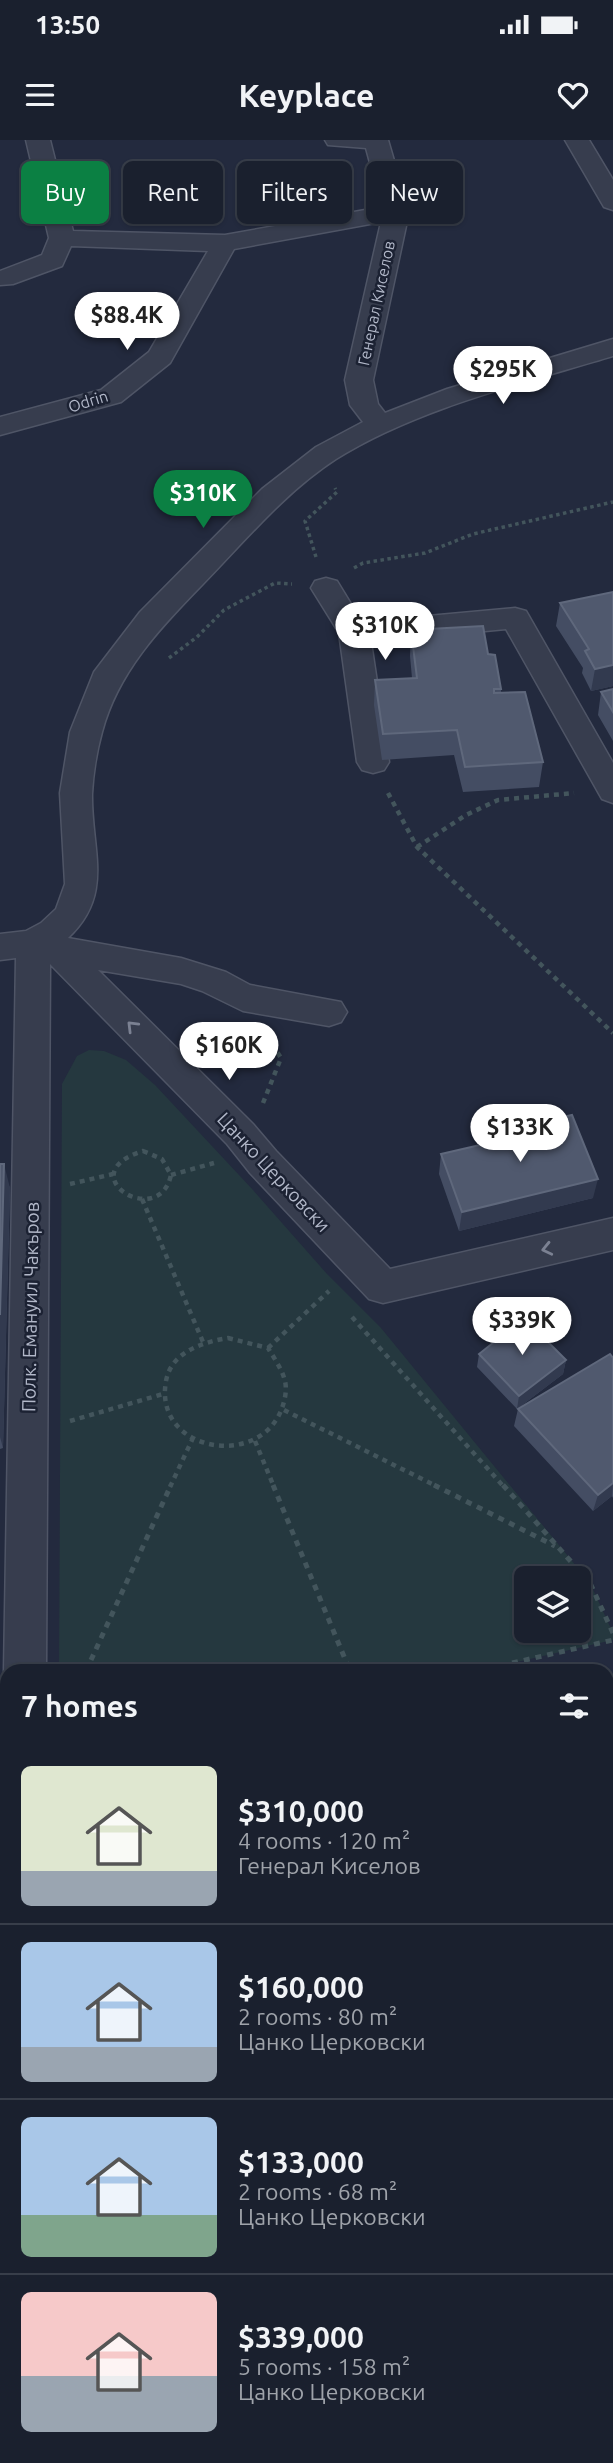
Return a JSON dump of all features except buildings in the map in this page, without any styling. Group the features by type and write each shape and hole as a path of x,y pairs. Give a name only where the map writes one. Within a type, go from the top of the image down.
{"street":[{"path":"4,278 53,260 62,238 38,140"},
{"path":"337,140 376,140"},
{"name":"Генерал Киселов","path":"376,140 382,161"},
{"path":"577,140 613,202"},
{"path":"62,238 113,242 225,243 366,217"},
{"name":"Генерал Киселов","path":"380,425 363,405 359,380 393,224"},
{"name":"Odrin","path":"0,426 111,396 160,357 225,243"},
{"path":"30,946 53,932 70,916 82,884 76,793 86,732 105,680 151,619 272,496 326,453 380,425 457,395 613,347"},
{"path":"326,588 354,633 373,762"},
{"path":"354,633 515,618 612,790"},
{"path":"30,946 181,971 214,981 243,997 329,1012"},
{"name":"Цанко Церковски","path":"30,946 240,1134 263,1162 383,1287 612,1235"},
{"name":"Полк. Емануил Чакъров","path":"25,1664 30,946"}],"path":[{"path":"326,453 337,492 305,522 326,588"},
{"path":"373,762 417,847 613,1033"},
{"path":"417,847 466,815 498,800 612,790"},
{"path":"268,1096 281,1058"},
{"path":"134,1152 152,1152 169,1166 171,1175 159,1194 142,1199 124,1195 113,1182 114,1167 119,1160 134,1152"},
{"path":"205,1153 223,1172"},
{"path":"171,1175 214,1163"},
{"path":"142,1199 203,1342"},
{"path":"320,1281 338,1301"},
{"path":"268,1348 329,1291"},
{"path":"347,1311 590,1583 613,1633"},
{"path":"228,1338 268,1348 286,1384 284,1410 272,1428 255,1441 223,1448 192,1440 171,1420 163,1394 168,1373 182,1354 203,1342 228,1338"},
{"path":"63,1423 163,1394"},
{"path":"284,1410 559,1548"},
{"path":"89,1664 192,1440"},
{"path":"255,1441 347,1664"},
{"path":"508,1664 613,1640"}],"shaded area":[{"path":"89,1050 104,1051 126,1060 155,1085 327,1274 381,1328 576,1566 514,1566 514,1643 591,1643 591,1585 613,1633 613,1640 508,1664 59,1664 62,1084 77,1056"}]}
